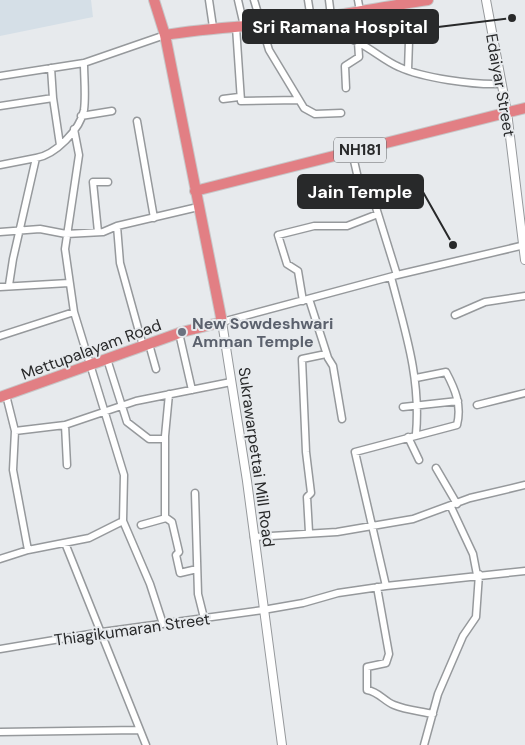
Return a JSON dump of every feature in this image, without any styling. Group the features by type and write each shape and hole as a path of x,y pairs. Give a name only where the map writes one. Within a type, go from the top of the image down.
{"highway":[{"name":"Sukrawarpettai Mill Road","path":"154,0 165,35 222,322"},
{"path":"165,35 213,27 240,27 311,19 360,11 387,3 426,0"},
{"name":"NH181","path":"195,190 525,108"},
{"name":"Mettupalayam Road","path":"3,396 179,333 222,322"}],"street":[{"path":"209,0 213,27"},
{"path":"238,0 240,27 239,97 244,102 299,100"},
{"path":"254,0 269,50 304,108 315,114 341,113"},
{"path":"308,0 311,19 328,30 358,42 397,66 408,70 482,84 500,84"},
{"path":"329,0 331,16"},
{"path":"358,0 360,11"},
{"name":"Edaiyar Street","path":"486,0 500,84 507,112 525,260"},
{"path":"0,76 84,63 165,35"},
{"path":"408,70 409,41"},
{"path":"346,88 345,66 359,57 358,42"},
{"path":"0,165 51,153 74,129 84,110 84,63"},
{"path":"51,68 60,145"},
{"path":"223,99 239,97"},
{"path":"0,106 53,98"},
{"path":"81,116 112,111"},
{"path":"137,121 154,218"},
{"path":"74,129 79,155 66,234 69,283 74,312 124,475 123,521 150,584 163,624"},
{"path":"352,152 360,187 374,201 394,276 416,378 419,407 416,434"},
{"path":"9,286 36,158"},
{"path":"98,232 92,182 108,182"},
{"path":"0,232 40,229 66,234 98,232 198,207"},
{"path":"342,419 333,366 326,354 306,300 298,271 287,264 278,235 314,226 347,226 378,214"},
{"path":"117,226 120,264 146,345 156,369"},
{"path":"222,322 394,276 524,245"},
{"path":"0,287 69,283"},
{"path":"455,315 484,302 525,296"},
{"path":"0,336 74,312"},
{"name":"Sukrawarpettai Mill Road","path":"222,322 282,745"},
{"path":"179,333 192,390"},
{"path":"309,532 307,497 311,493 311,476 306,452 302,359 326,354"},
{"path":"107,359 120,405 127,422 149,439 165,439"},
{"path":"386,586 354,452 408,436 457,425 460,415 458,402 446,372 416,378"},
{"path":"15,431 65,425 120,405 232,382"},
{"path":"477,405 525,393"},
{"path":"166,518 165,439 169,394"},
{"path":"3,396 15,431 12,470 28,550"},
{"path":"403,407 458,402"},
{"path":"65,425 67,465"},
{"path":"408,436 419,460"},
{"path":"424,745 438,694 463,636 476,617 478,574 473,554 454,506 436,468"},
{"path":"254,538 309,532 337,532 413,519 489,493 525,485"},
{"path":"194,493 198,594 204,618"},
{"path":"140,525 166,518 172,522 179,552 176,555 180,573 197,569"},
{"path":"0,559 28,550 89,538 123,521"},
{"path":"65,543 146,745"},
{"name":"Thiagikumaran Street","path":"0,649 102,632 263,610 303,603 338,593 377,587 444,581 478,574 525,571"},
{"path":"377,587 389,654 386,663 367,667 367,690 376,692 384,700 396,706 433,714"},
{"path":"0,732 140,730"}],"shaded area":[{"path":"0,0 91,0 93,17 0,36"}],"place":[{"name":"Sri Ramana Hospital","path":"512,18"},
{"name":"Jain Temple","path":"453,245"},
{"name":"New Sowdeshwari Amman Temple","path":"182,332"}]}
